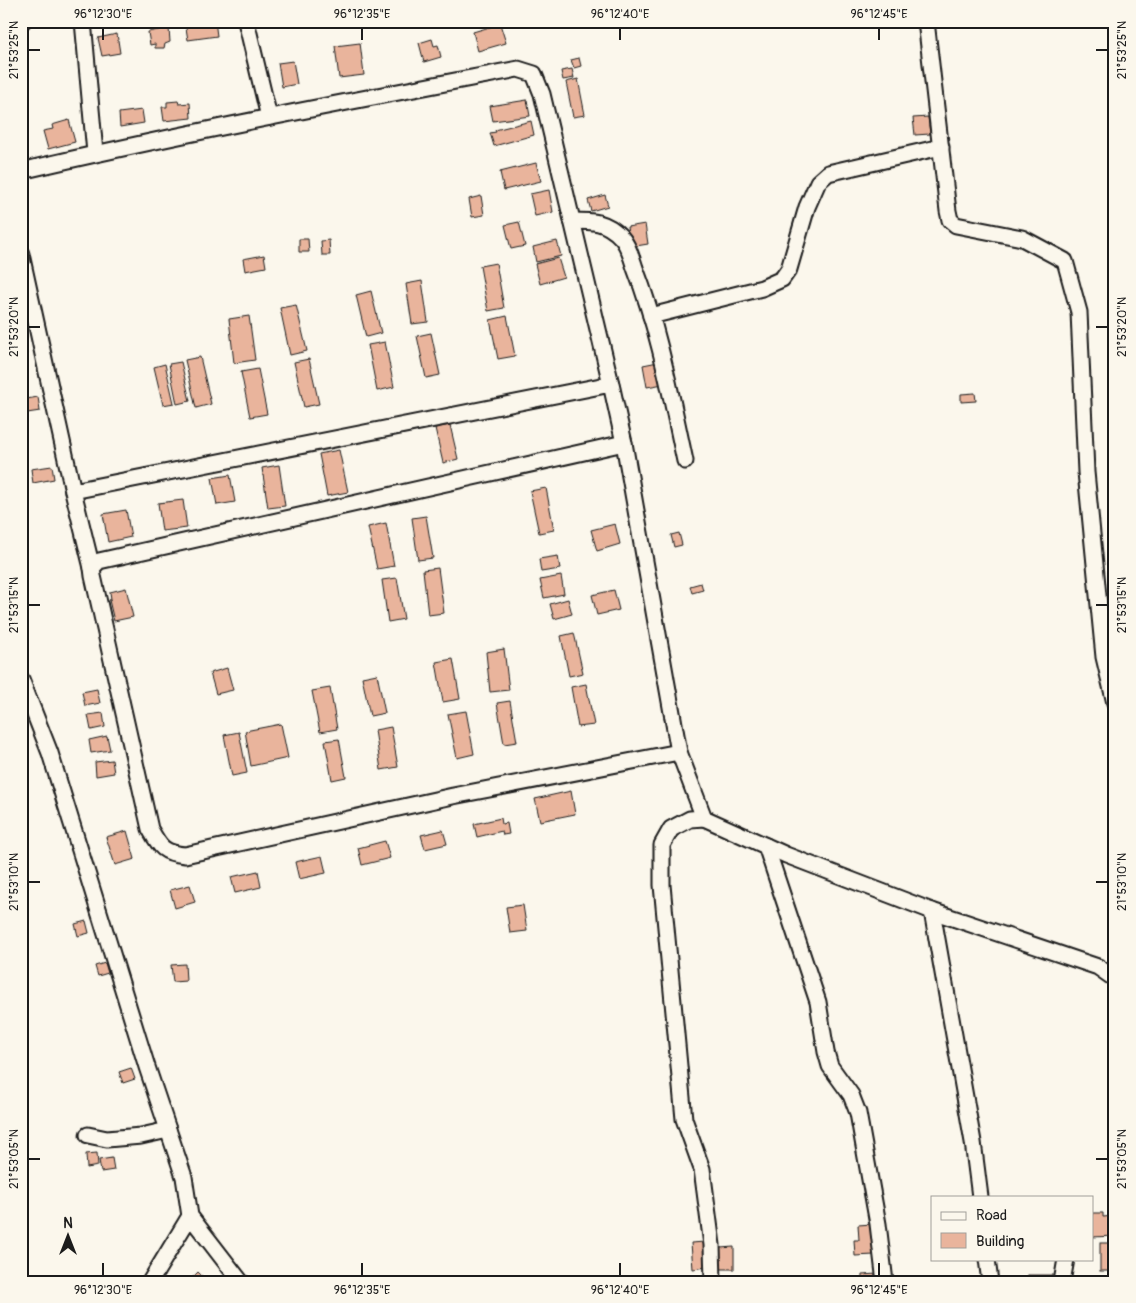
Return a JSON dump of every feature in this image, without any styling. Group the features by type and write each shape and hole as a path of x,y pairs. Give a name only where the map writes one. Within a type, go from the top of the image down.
{"street":[{"path":"83,21 95,153"},
{"path":"246,21 269,117"},
{"path":"926,21 950,220 956,224 1022,238 1065,261 1079,312 1087,482 1104,657 1115,703"},
{"path":"21,171 95,153 269,117 518,69 534,74 542,94 624,443 678,752 704,818"},
{"path":"651,316 762,288 782,279 789,269 807,207 818,182 828,173 940,147"},
{"path":"572,221 596,221 610,228 622,238 645,294 664,359 684,460"},
{"path":"21,254 150,829 160,847 170,854 185,855 454,796 678,752"},
{"path":"73,491 611,384"},
{"path":"92,568 99,561 624,443"},
{"path":"21,679 50,754 144,1057 184,1177 190,1216 241,1282"},
{"path":"713,1282 712,1245 702,1168 684,1119 662,885 662,845 671,829 690,819 704,818 766,846 932,911 1098,967 1115,979"},
{"path":"766,846 816,994 830,1066 851,1095 858,1113 878,1224 885,1282"},
{"path":"932,911 973,1142 980,1196"},
{"path":"88,1135 107,1139 141,1136 168,1130"},
{"path":"150,1282 190,1216"},
{"path":"987,1260 990,1282"},
{"path":"1062,1282 1066,1260"}],"building":[{"path":"215,21 217,36 188,40 185,22"},
{"path":"500,24 506,43 478,51 473,32"},
{"path":"169,28 170,42 165,44 164,48 155,48 155,44 150,45 148,32"},
{"path":"117,34 120,53 102,56 98,38"},
{"path":"432,39 434,46 438,45 441,57 424,62 419,43"},
{"path":"360,43 364,75 339,78 335,46"},
{"path":"579,58 581,66 574,68 571,60"},
{"path":"293,61 297,84 282,87 278,63"},
{"path":"572,69 574,78 563,80 561,71"},
{"path":"578,79 585,115 573,117 566,82"},
{"path":"527,100 530,116 493,121 490,106"},
{"path":"178,101 179,104 190,103 191,118 164,121 162,107 167,107 167,102"},
{"path":"142,110 144,123 120,127 119,113"},
{"path":"928,117 930,134 915,135 913,118"},
{"path":"69,120 75,142 48,149 43,131 53,129 52,125"},
{"path":"531,121 534,135 494,146 490,133"},
{"path":"536,163 541,181 504,190 500,172"},
{"path":"549,190 553,212 535,216 530,194"},
{"path":"605,195 608,206 591,211 588,200"},
{"path":"481,196 484,215 472,217 469,199"},
{"path":"519,222 525,246 511,249 505,225"},
{"path":"645,224 648,244 630,247 627,227"},
{"path":"299,239 308,239 309,252 299,252"},
{"path":"329,240 330,255 322,255 321,241"},
{"path":"557,241 561,256 536,262 533,247"},
{"path":"264,255 266,267 245,271 243,259"},
{"path":"558,258 564,277 540,284 535,264"},
{"path":"496,263 504,308 488,311 480,266"},
{"path":"422,281 428,322 412,324 406,284"},
{"path":"371,291 381,333 366,337 356,295"},
{"path":"296,305 307,351 290,355 280,308"},
{"path":"249,316 255,360 234,363 229,319"},
{"path":"507,316 515,356 498,359 490,320"},
{"path":"431,333 440,375 426,378 417,336"},
{"path":"24,338 27,355 21,356 21,339"},
{"path":"385,342 394,387 377,391 368,345"},
{"path":"200,357 211,404 196,408 185,360"},
{"path":"309,359 319,404 304,407 294,362"},
{"path":"181,362 190,401 177,404 169,364"},
{"path":"658,362 663,384 647,387 643,365"},
{"path":"165,364 174,403 163,405 154,367"},
{"path":"258,369 267,414 250,417 241,372"},
{"path":"975,393 976,401 961,402 961,394"},
{"path":"38,397 40,411 21,414 21,400"},
{"path":"450,425 458,459 443,463 435,428"},
{"path":"339,450 348,492 327,496 319,454"},
{"path":"279,465 285,506 268,508 262,468"},
{"path":"52,466 54,479 33,483 31,469"},
{"path":"230,475 235,502 217,505 212,478"},
{"path":"546,488 554,530 539,533 530,491"},
{"path":"183,500 187,528 162,531 158,503"},
{"path":"126,510 131,537 108,542 103,514"},
{"path":"426,516 433,558 418,560 412,518"},
{"path":"386,523 394,566 377,569 368,527"},
{"path":"615,524 620,544 597,551 591,530"},
{"path":"679,533 682,545 674,547 671,535"},
{"path":"558,556 560,569 541,572 539,559"},
{"path":"438,568 444,613 428,615 423,570"},
{"path":"561,576 564,594 544,598 540,580"},
{"path":"397,578 404,619 388,622 382,580"},
{"path":"701,583 703,590 692,593 690,586"},
{"path":"126,588 133,617 114,621 109,600 111,599 110,592"},
{"path":"614,590 619,610 597,615 592,595"},
{"path":"568,599 572,614 554,619 550,604"},
{"path":"574,633 583,673 569,676 561,636"},
{"path":"504,649 509,690 490,692 486,652"},
{"path":"453,659 460,699 443,702 436,662"},
{"path":"227,668 233,690 216,694 210,673"},
{"path":"377,674 385,713 370,716 362,677"},
{"path":"586,684 594,725 578,727 571,687"},
{"path":"330,688 337,729 320,732 312,691"},
{"path":"97,689 100,703 85,706 82,692"},
{"path":"510,701 517,742 504,744 497,703"},
{"path":"466,711 474,754 457,758 448,714"},
{"path":"103,713 105,727 91,730 88,715"},
{"path":"281,724 288,758 251,766 245,731"},
{"path":"391,727 398,767 381,770 375,730"},
{"path":"239,732 247,773 232,776 224,735"},
{"path":"107,736 110,750 91,753 89,740"},
{"path":"339,739 346,777 332,780 325,741"},
{"path":"112,760 114,773 96,776 95,762"},
{"path":"571,791 575,814 540,821 535,799"},
{"path":"501,818 502,824 507,823 509,834 503,835 502,831 477,837 474,824"},
{"path":"443,830 447,844 425,849 421,835"},
{"path":"127,831 135,859 115,865 106,837"},
{"path":"385,841 390,858 362,865 358,848"},
{"path":"322,856 326,873 299,879 295,862"},
{"path":"258,871 261,887 235,893 231,877"},
{"path":"190,885 195,902 175,908 170,890"},
{"path":"523,905 527,931 510,933 506,907"},
{"path":"86,921 89,933 78,936 75,924"},
{"path":"105,963 108,973 98,976 95,966"},
{"path":"185,964 186,981 173,982 171,965"},
{"path":"131,1068 135,1079 123,1083 119,1072"},
{"path":"97,1153 98,1166 87,1168 86,1154"},
{"path":"112,1158 114,1170 101,1172 99,1160"},
{"path":"1094,1213 1103,1213 1103,1217 1115,1216 1115,1236 1094,1237"},
{"path":"872,1224 874,1255 855,1256 854,1240 859,1240 858,1225"},
{"path":"705,1242 707,1267 693,1269 691,1243"},
{"path":"1100,1243 1115,1243 1115,1271 1100,1271"},
{"path":"734,1247 734,1269 721,1269 720,1248"},
{"path":"198,1272 206,1282 193,1282 190,1280"},
{"path":"877,1274 878,1282 862,1282 862,1275"},
{"path":"1028,1275 1053,1275 1053,1282 1028,1282"}]}
